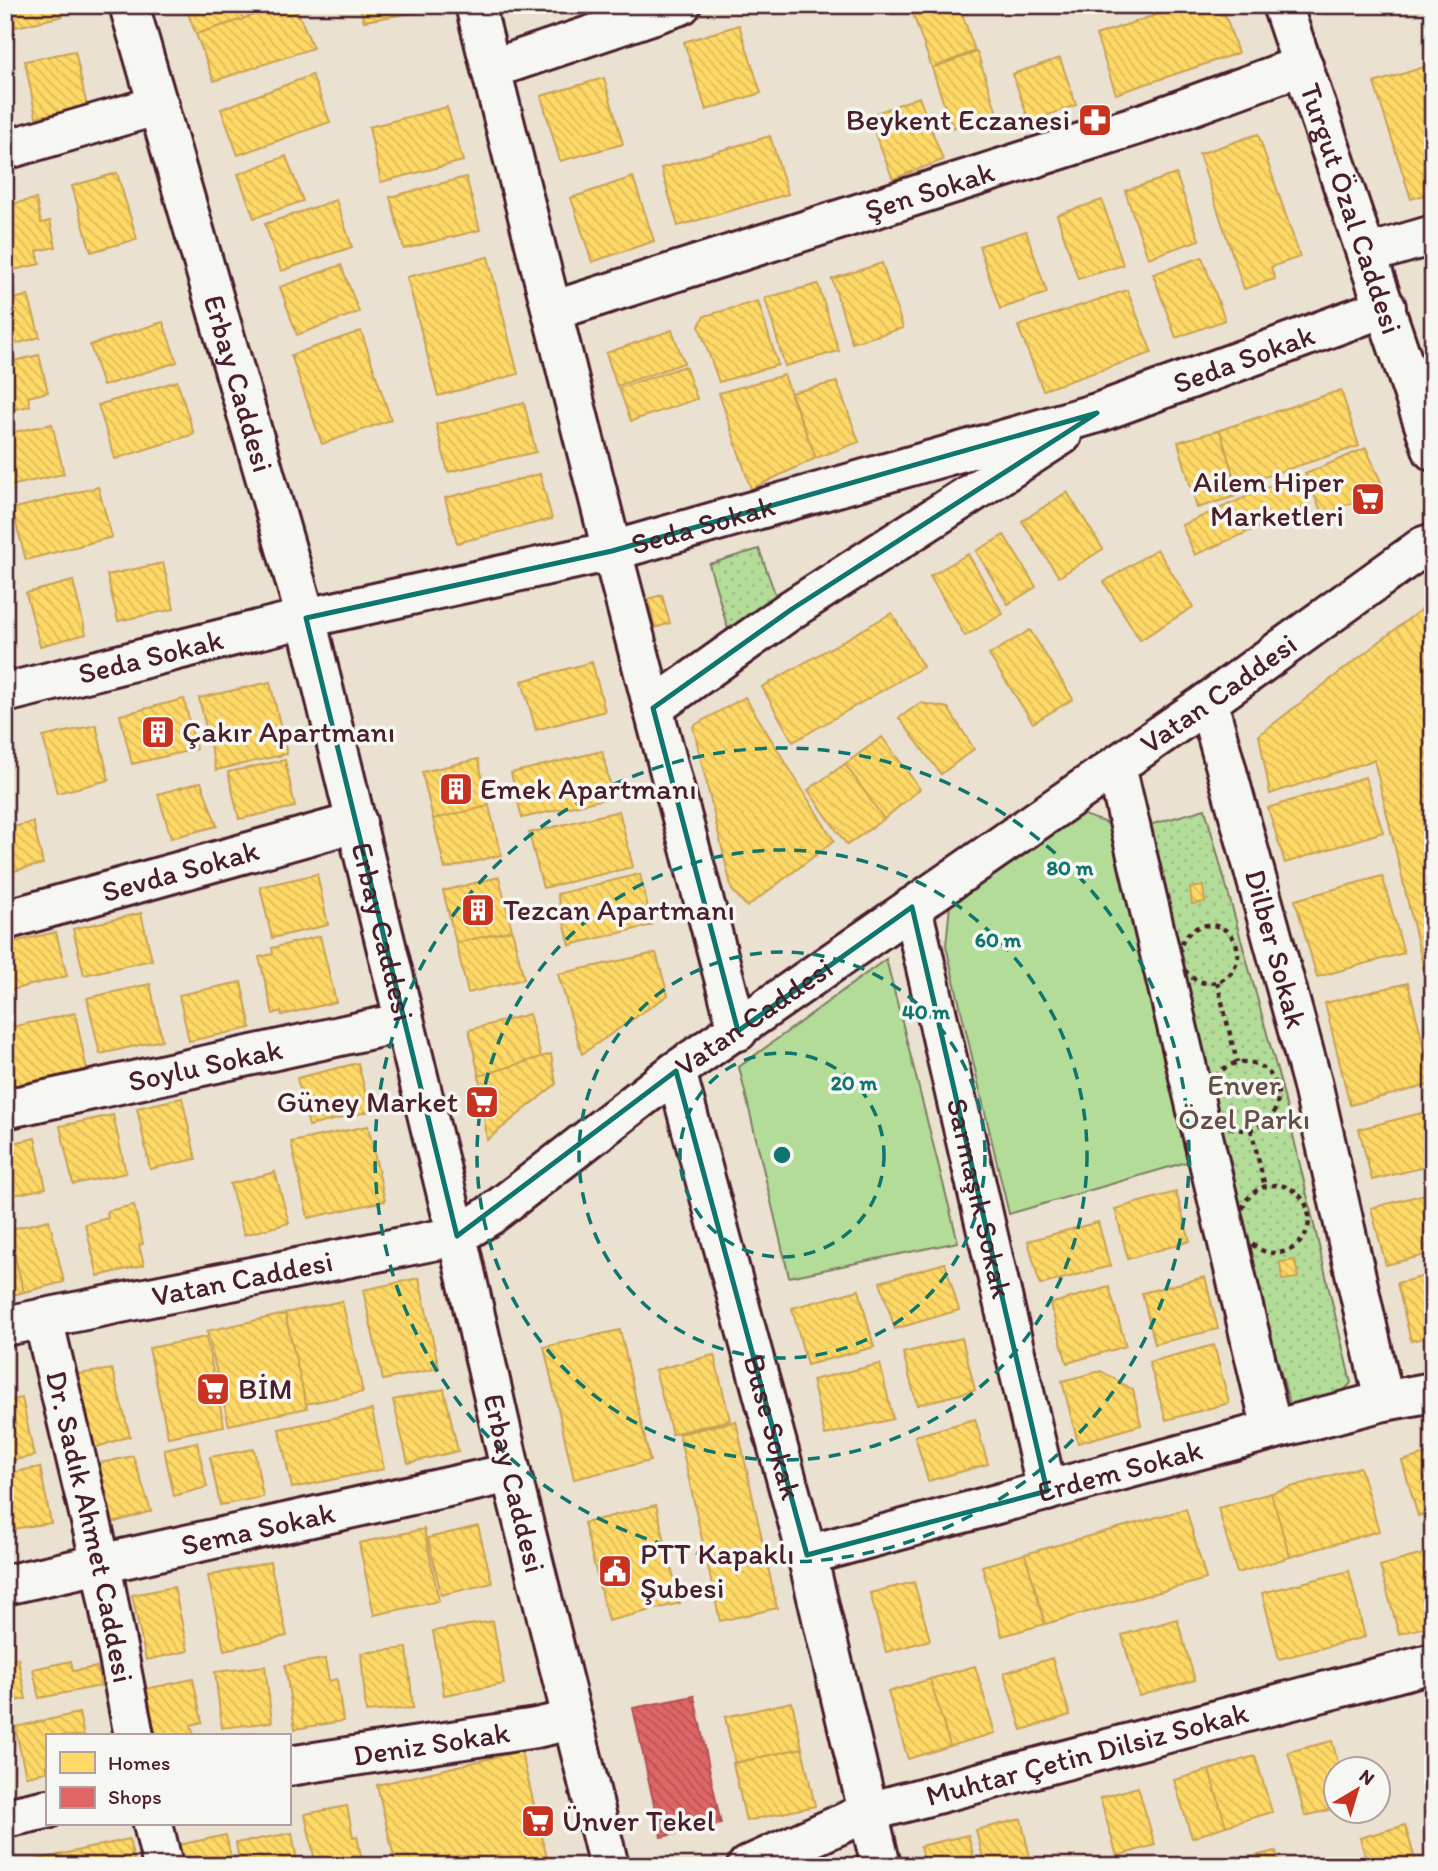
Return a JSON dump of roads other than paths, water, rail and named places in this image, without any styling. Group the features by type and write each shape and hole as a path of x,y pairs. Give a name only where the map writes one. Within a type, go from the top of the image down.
{"street":[{"name":"Erbay Caddesi","path":"130,5 306,618 457,1236 511,1473 609,1866"},
{"path":"474,5 612,551 738,1031"},
{"path":"491,69 681,5"},
{"name":"Turgut Özal Caddesi","path":"1282,5 1433,452"},
{"name":"Şen Sokak","path":"552,312 1150,121 1303,65"},
{"path":"5,150 159,105"},
{"path":"1368,254 1433,234"},
{"name":"Seda Sokak","path":"7,684 612,551 1097,412 1386,307"},
{"path":"653,708 792,609 1097,412"},
{"name":"Vatan Caddesi","path":"5,1326 457,1236 489,1216 676,1071 738,1031 1208,702 1424,546 1433,543"},
{"name":"Dilber Sokak","path":"1208,702 1312,1082 1384,1401"},
{"path":"1116,766 1272,1430"},
{"name":"Sevda Sokak","path":"5,920 357,822"},
{"name":"Sarmaşık Sokak","path":"912,907 1046,1491"},
{"name":"Soylu Sokak","path":"5,1109 404,1022"},
{"name":"Buse Sokak","path":"676,1071 807,1555 881,1866"},
{"name":"Dr. Sadık Ahmet Caddesi","path":"43,1318 101,1564 134,1734"},
{"name":"Erdem Sokak","path":"807,1555 1272,1430 1384,1401 1433,1392"},
{"name":"Sema Sokak","path":"5,1585 511,1473"},
{"name":"Muhtar Çetin Dilsiz Sokak","path":"747,1866 868,1812 1433,1662"},
{"name":"Deniz Sokak","path":"290,1766 536,1728 571,1720"},
{"path":"5,1818 46,1809"},
{"path":"153,1826 163,1866"}],"place":[{"name":"Beykent Eczanesi","path":"1095,120"},
{"name":"Ailem Hiper Marketleri","path":"1368,499"},
{"name":"Çakır Apartmanı","path":"158,732"},
{"name":"Emek Apartmanı","path":"456,789"},
{"name":"Tezcan Apartmanı","path":"478,910"},
{"name":"Güney Market","path":"482,1102"},
{"name":"BİM","path":"213,1389"},
{"name":"PTT Kapaklı Şubesi","path":"615,1571"},
{"name":"Ünver Tekel","path":"538,1821"}],"park label":[{"name":"Enver Özel Parkı","path":"1244,1102"}]}
